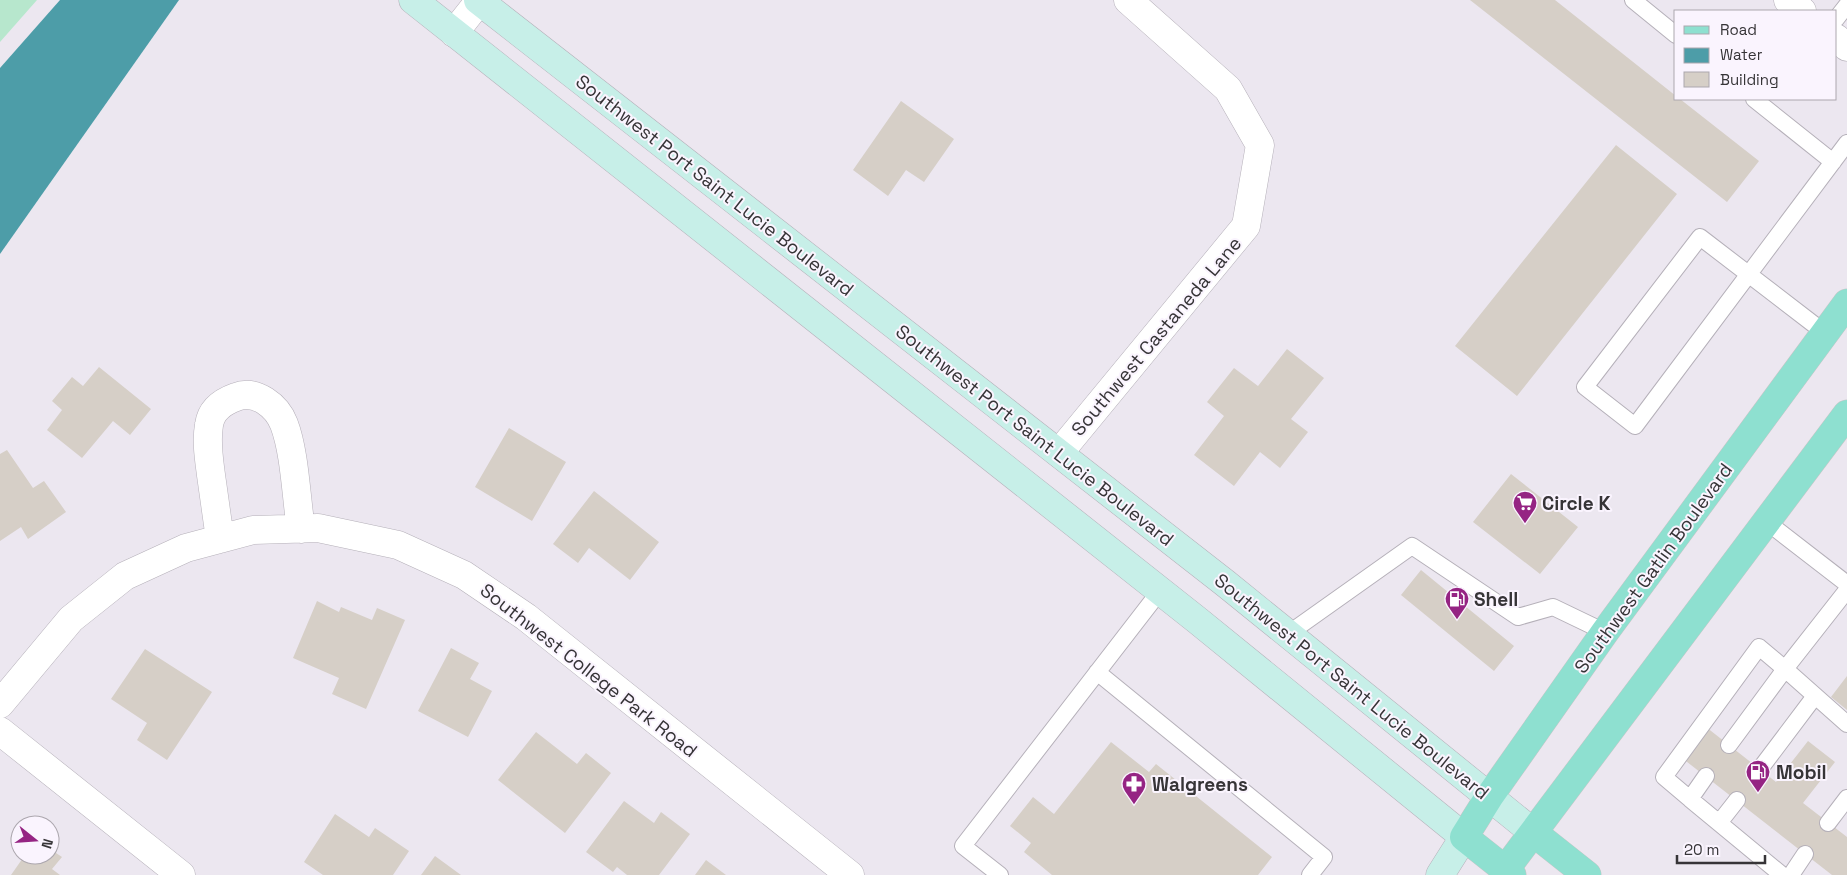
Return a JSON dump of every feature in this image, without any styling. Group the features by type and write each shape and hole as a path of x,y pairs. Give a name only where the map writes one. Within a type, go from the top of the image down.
{"main road":[{"path":"413,0 1160,591 1506,873 1847,414"},
{"name":"Southwest Port Saint Lucie Boulevard","path":"479,0 1059,453 1288,634 1587,875"},
{"name":"Southwest Gatlin Boulevard","path":"1464,837 1605,632 1847,303"},
{"path":"1440,875 1464,837"}],"street":[{"path":"454,33 479,0"},
{"name":"Southwest Castaneda Lane","path":"1059,453 1246,226 1260,145 1228,89 1128,0"},
{"path":"1788,0 1801,10"},
{"path":"1837,39 1847,47"},
{"path":"220,539 208,449 209,426 213,412 226,400 240,395 253,395 265,400 284,423 290,449 300,529"},
{"name":"Southwest College Park Road","path":"0,704 71,619 125,576 186,548 253,530 318,528 398,545 464,575 526,617 850,875"},
{"path":"0,731 181,875"}],"lane":[{"path":"1633,0 1674,33"},
{"path":"1837,18 1847,5"},
{"path":"1755,100 1833,162"},
{"path":"1825,332 1748,274 1700,237 1585,387 1635,426 1748,274 1847,143"},
{"path":"1767,522 1847,584"},
{"path":"1288,634 1412,546 1518,617 1552,607 1605,632"},
{"path":"1729,745 1785,668 1847,590"},
{"path":"1000,875 963,846 1160,591"},
{"path":"1782,875 1664,777 1759,647 1847,724"},
{"path":"1097,672 1324,857 1310,875"},
{"path":"1760,769 1815,696"},
{"path":"1690,798 1706,776"},
{"path":"1828,823 1847,798"},
{"path":"1720,823 1737,800"},
{"path":"1790,875 1805,854"}],"green space":[{"path":"0,0 37,0 0,42"}],"water":[{"path":"60,0 179,0 0,254 0,68"}],"building":[{"path":"1470,0 1555,0 1674,94 1674,100 1681,100 1759,161 1727,202"},
{"path":"901,101 954,139 924,182 906,170 888,196 853,170"},
{"path":"1616,145 1677,194 1517,396 1455,346"},
{"path":"1287,349 1324,378 1291,419 1308,432 1280,468 1260,452 1234,486 1194,455 1224,416 1207,402 1234,368 1258,386"},
{"path":"99,367 151,409 130,435 113,421 82,458 47,430 62,410 52,401 72,377 83,386"},
{"path":"509,428 566,462 532,521 475,487"},
{"path":"7,450 33,488 44,481 66,512 28,539 21,527 0,541 0,454"},
{"name":"Circle K","path":"1511,474 1578,527 1540,574 1473,522"},
{"path":"594,491 659,542 630,580 589,548 578,563 553,544"},
{"name":"Shell","path":"1421,570 1514,646 1494,671 1401,595"},
{"path":"317,601 339,612 341,607 372,620 377,608 405,620 366,709 332,694 339,678 293,658"},
{"path":"451,648 479,663 470,679 492,691 468,737 418,711"},
{"path":"145,649 212,692 167,760 137,740 147,723 111,699"},
{"path":"1847,676 1847,710 1831,697"},
{"name":"Mobil","path":"1706,727 1776,782 1808,741 1835,762 1803,803 1847,837 1847,875 1832,875 1682,758"},
{"path":"536,732 577,764 586,753 611,773 565,833 498,780"},
{"name":"Walgreens","path":"1111,742 1149,772 1156,764 1272,857 1258,875 1052,875 1024,852 1031,843 1010,826 1033,797 1054,814"},
{"path":"624,801 654,823 661,812 690,834 659,875 627,875 617,867 613,872 586,852"},
{"path":"335,814 369,837 375,828 409,851 393,875 323,875 304,862"},
{"path":"435,856 461,875 421,875"},
{"path":"706,860 726,875 695,875"},
{"path":"18,865 55,865 52,869 60,875 11,875"}],"place":[{"name":"Circle K","path":"1525,524"},
{"name":"Shell","path":"1457,620"},
{"name":"Mobil","path":"1758,793"},
{"name":"Walgreens","path":"1134,805"}]}
